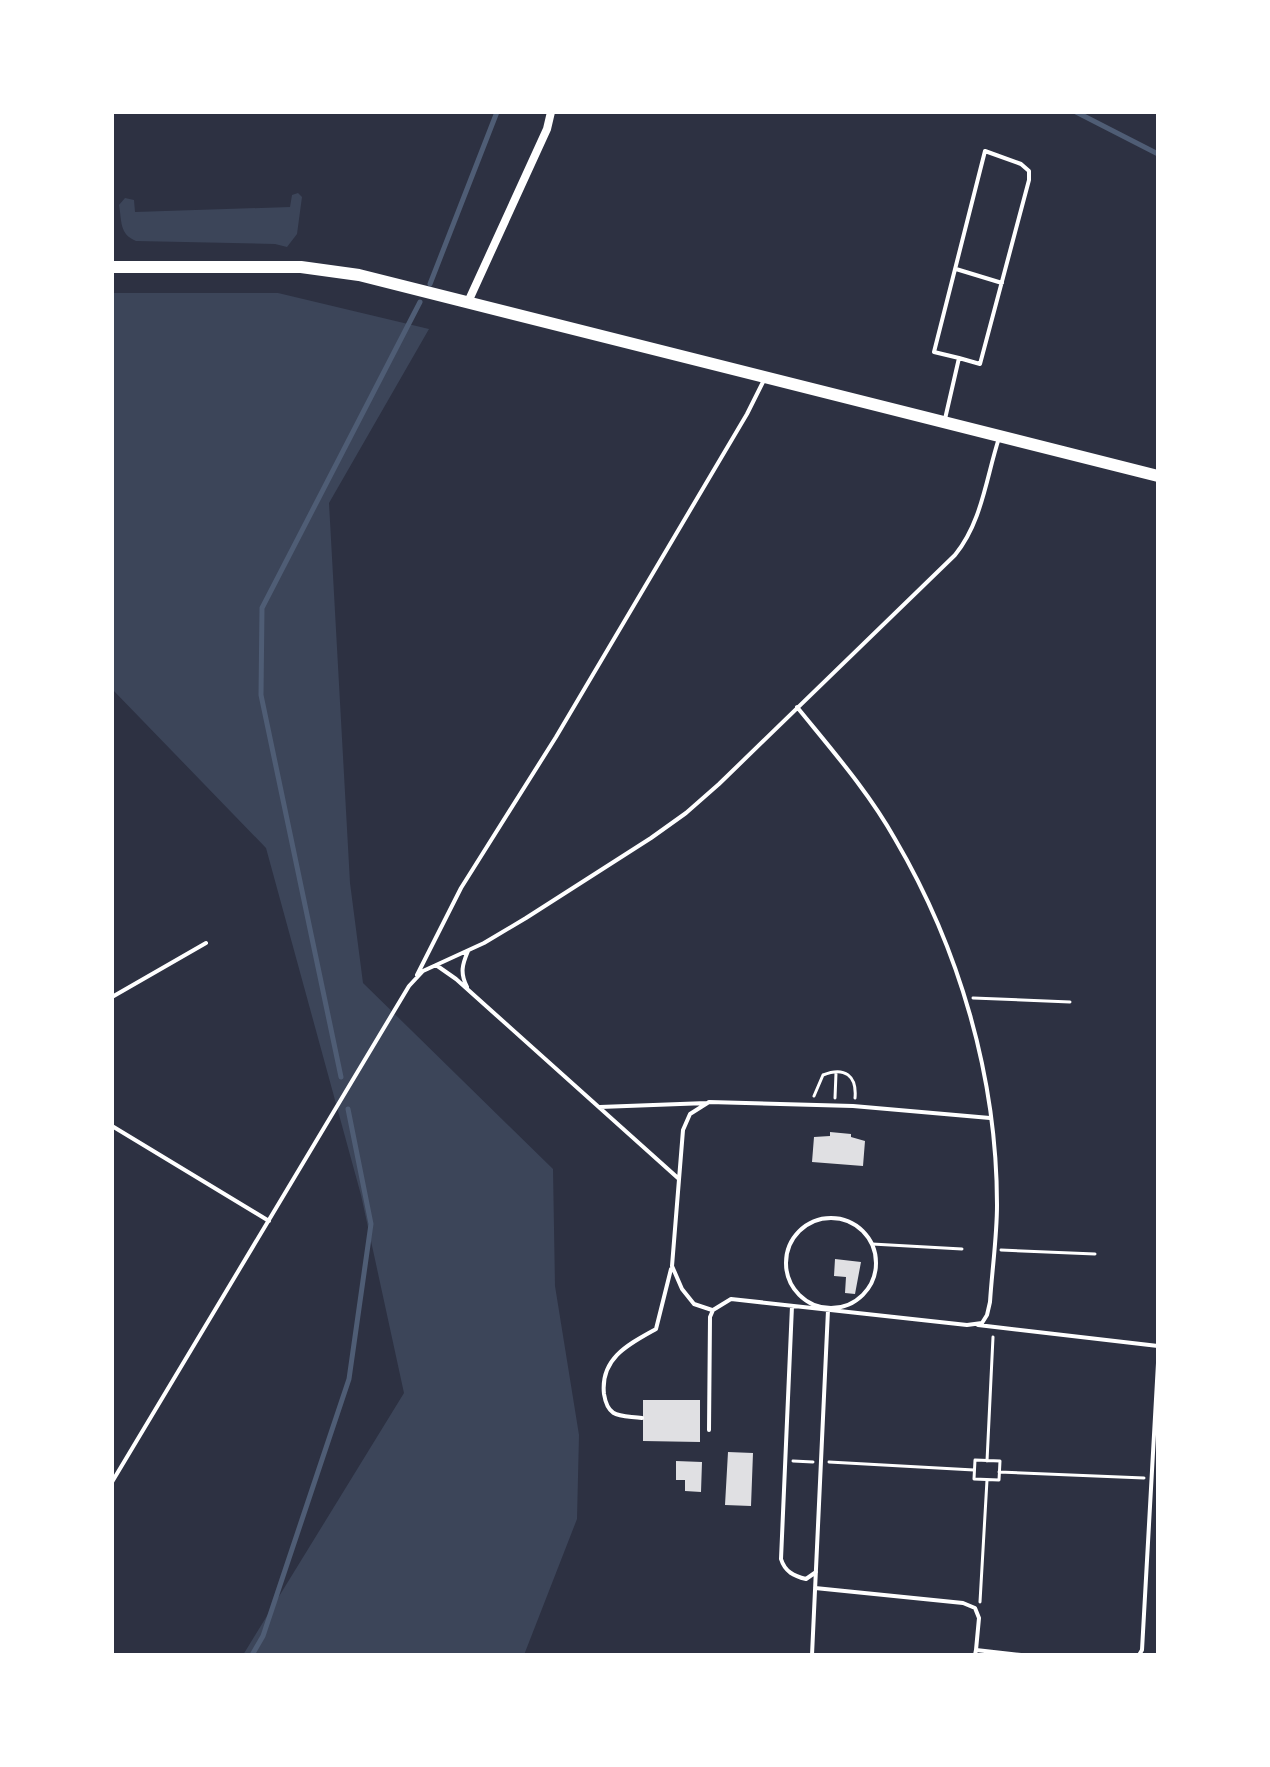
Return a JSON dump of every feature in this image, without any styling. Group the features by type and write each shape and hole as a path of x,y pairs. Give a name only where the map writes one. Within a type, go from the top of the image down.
{"main road":[{"path":"112,267 301,267 359,275 1158,476"}],"street":[{"path":"468,302 547,129 551,112"}],"lane":[{"path":"985,151 1021,164 1029,171 1002,283 980,364 934,352 985,151"},
{"path":"956,269 1002,283"},
{"path":"945,421 959,358"},
{"path":"112,1482 414,980 461,888 556,737 747,414 766,376"},
{"path":"414,980 423,971 526,918 686,813 719,784 878,632 968,539 976,522 1000,435"},
{"path":"797,707 868,797 895,838 931,905 965,998 977,1041 990,1118 997,1205 987,1315 977,1325"},
{"path":"112,997 206,943"},
{"path":"468,990 462,977 462,966 469,950"},
{"path":"436,965 679,1179"},
{"path":"599,1107 709,1102 834,1105 990,1118"},
{"path":"642,1418 612,1414 606,1407 603,1386 607,1365 625,1346 656,1329 672,1266 683,1130 690,1114 709,1102"},
{"path":"112,1126 269,1221"},
{"path":"843,1219 856,1225 872,1244 876,1263 874,1277 857,1301 828,1310 800,1297 790,1285 785,1271 785,1255 790,1241 800,1229 813,1221 843,1219"},
{"path":"672,1266 682,1289 694,1304 713,1310"},
{"path":"709,1430 710,1317 713,1310 731,1299 1158,1346"},
{"path":"792,1306 781,1559 784,1569 796,1576 806,1579 816,1572"},
{"path":"812,1655 828,1310"},
{"path":"1139,1655 1142,1650 1158,1363"},
{"path":"815,1588 963,1603 975,1608 979,1618 975,1653 1021,1655"}],"path":[{"path":"965,998 1070,1002"},
{"path":"834,1105 837,1072"},
{"path":"813,1105 815,1090 823,1075 843,1072 856,1085 853,1106"},
{"path":"872,1244 962,1249"},
{"path":"994,1250 1095,1254"},
{"path":"987,1461 994,1327"},
{"path":"785,1460 974,1470"},
{"path":"975,1460 1000,1461 999,1480 974,1479 974,1470 975,1460"},
{"path":"999,1472 1151,1479"},
{"path":"979,1618 987,1480"}],"shaded area":[{"path":"298,193 302,197 297,234 287,247 275,244 136,241 124,231 119,205 125,198 134,200 135,212 290,207 292,195"},
{"path":"112,293 278,293 429,329 329,503 350,883 363,983 553,1169 555,1286 579,1435 577,1519 524,1655 243,1655 404,1393 361,1195 266,848 112,689"}],"building":[{"path":"830,1132 851,1134 851,1137 865,1141 863,1166 812,1162 814,1137 830,1136"},
{"path":"835,1259 861,1262 855,1294 845,1293 846,1277 834,1276"},
{"path":"643,1400 700,1400 700,1442 643,1441"},
{"path":"728,1452 753,1453 751,1506 725,1505"},
{"path":"676,1461 702,1462 701,1492 685,1491 685,1480 676,1480"}],"waterway":[{"path":"430,284 497,112"},
{"path":"1076,112 1158,154"},
{"path":"341,1077 261,695 262,608 420,302"},
{"path":"252,1655 263,1636 349,1379 371,1224 348,1109"}]}
